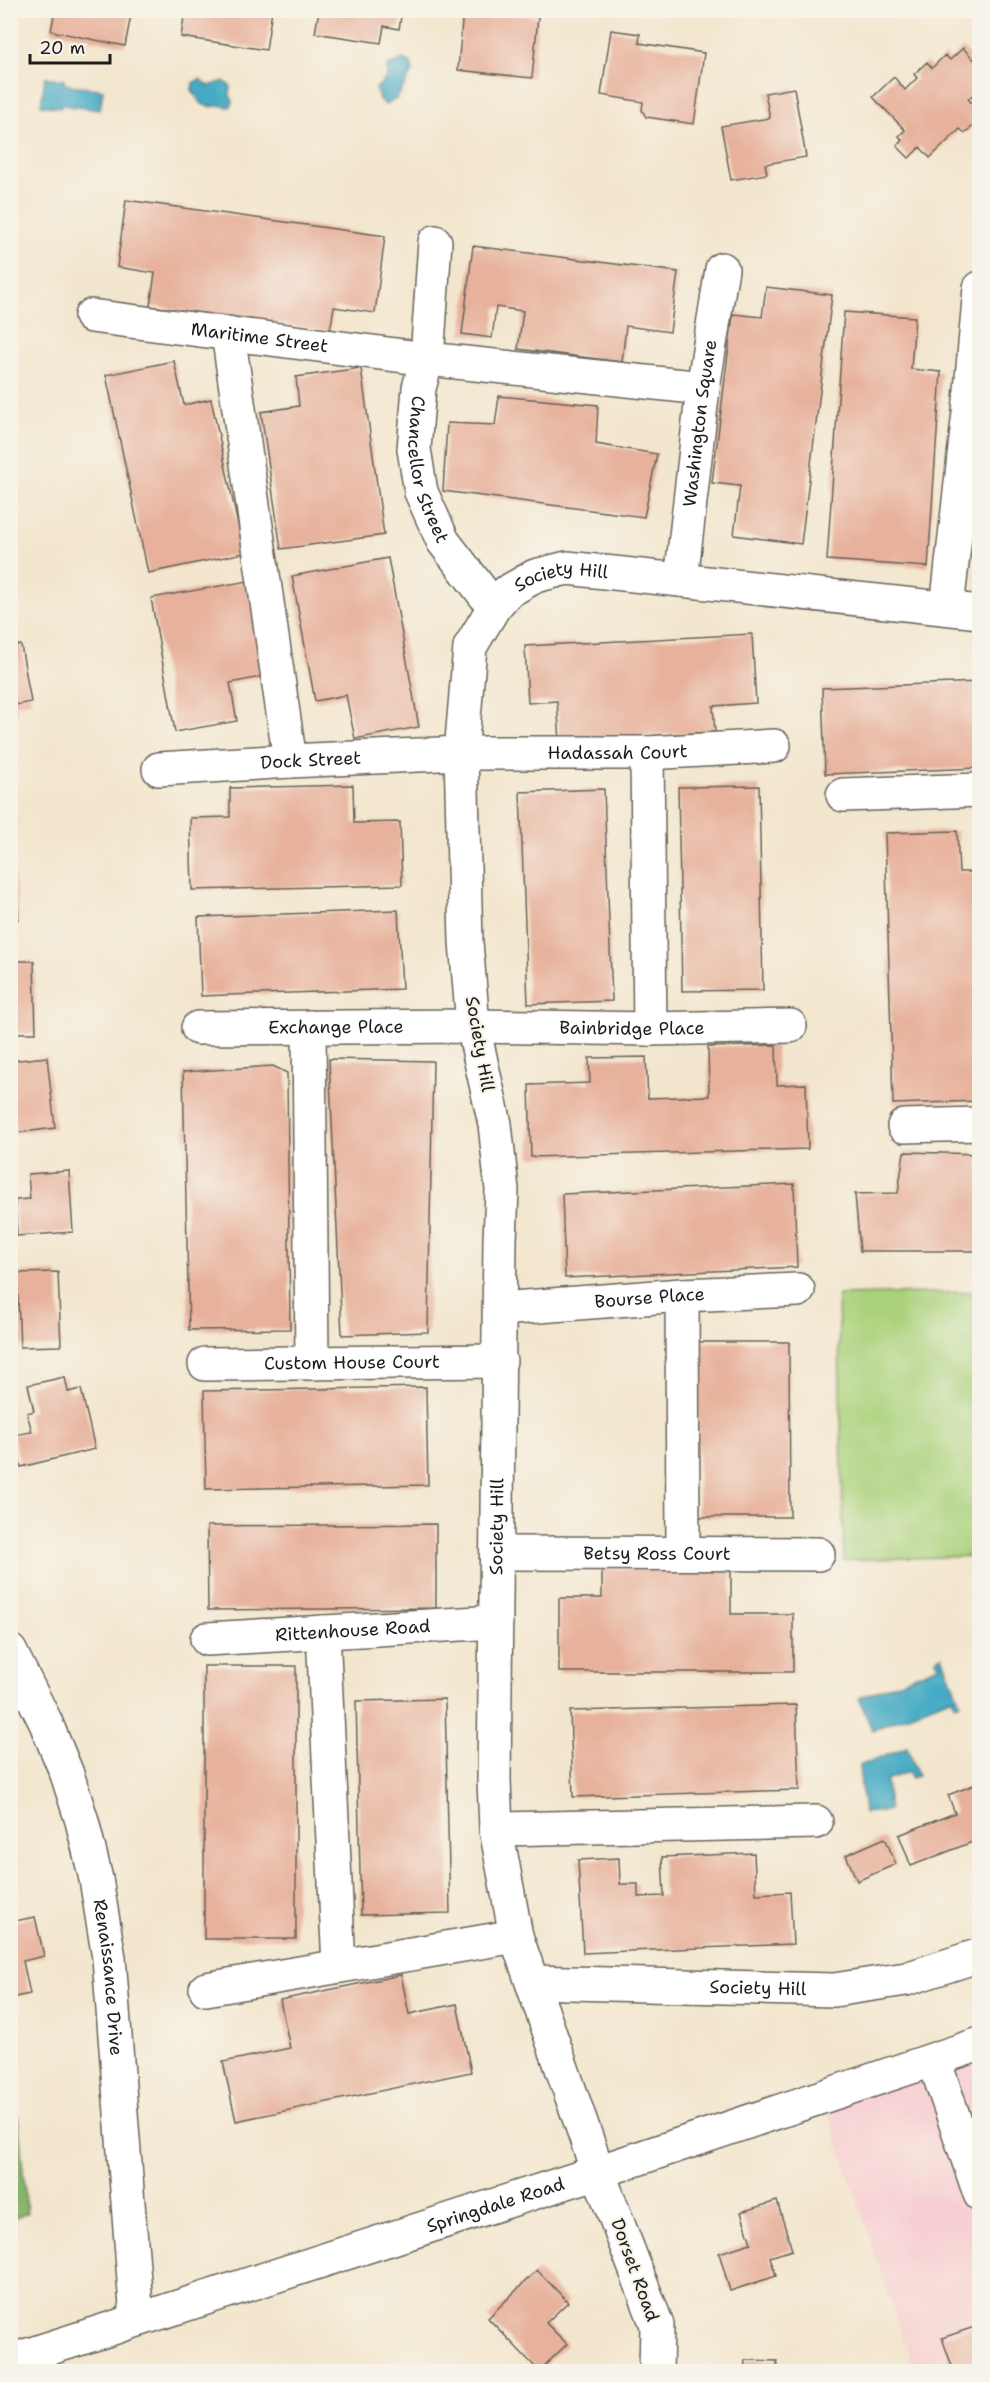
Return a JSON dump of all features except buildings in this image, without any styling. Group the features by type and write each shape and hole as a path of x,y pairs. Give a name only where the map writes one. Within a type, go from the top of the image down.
{"street":[{"name":"Chancellor Street","path":"435,243 427,358 419,388 414,449 421,492 442,541 494,607"},
{"name":"Washington Square","path":"681,580 703,388 722,269"},
{"path":"947,608 974,413 980,288"},
{"name":"Maritime Street","path":"91,316 427,358 703,388"},
{"path":"228,333 290,760"},
{"name":"Society Hill","path":"598,2172 516,1936 496,1829 494,1780 502,1190 495,1124 473,1026 466,942 462,753 470,647 494,607 507,592 535,576 567,568 980,612"},
{"name":"Hadassah Court","path":"462,753 647,753 774,746"},
{"name":"Dock Street","path":"159,770 290,760 462,753"},
{"path":"647,753 650,1029"},
{"path":"843,795 980,790"},
{"name":"Bainbridge Place","path":"473,1026 650,1029 790,1026"},
{"name":"Exchange Place","path":"198,1028 473,1026"},
{"path":"309,1027 312,1363"},
{"path":"904,1126 980,1124"},
{"name":"Bourse Place","path":"500,1309 682,1295 798,1290"},
{"path":"682,1295 683,1552"},
{"name":"Custom House Court","path":"205,1364 500,1360"},
{"name":"Betsy Ross Court","path":"497,1553 818,1554"},
{"name":"Rittenhouse Road","path":"207,1639 496,1622"},
{"path":"323,1632 339,1966"},
{"name":"Renaissance Drive","path":"10,1651 45,1721 67,1774 96,1879 109,1958 137,2319"},
{"path":"496,1829 816,1822"},
{"path":"206,1989 516,1936"},
{"name":"Society Hill","path":"532,1982 834,1990 906,1979 980,1955"},
{"name":"Springdale Road","path":"10,2361 598,2172 980,2044"},
{"path":"934,2060 980,2194"},
{"name":"Dorset Road","path":"598,2172 657,2325 656,2372"}],"shaded area":[{"path":"979,2044 979,2371 914,2371 823,2097"}],"green space":[{"path":"977,1292 979,1556 844,1560 838,1295"},
{"path":"11,2109 18,2117 27,2213 11,2220"}],"water":[{"path":"403,59 411,63 413,72 410,72 397,98 386,105 379,99 376,89 387,77 387,67"},
{"path":"45,77 64,80 64,84 103,90 100,110 41,105"},
{"path":"200,79 209,86 224,81 231,87 230,95 233,102 231,106 208,106 201,103 192,90 193,83"},
{"path":"942,1656 960,1703 955,1705 952,1697 872,1730 859,1698 939,1666 936,1659"},
{"path":"907,1747 918,1775 911,1778 908,1772 886,1780 889,1810 864,1813 859,1766"}]}
